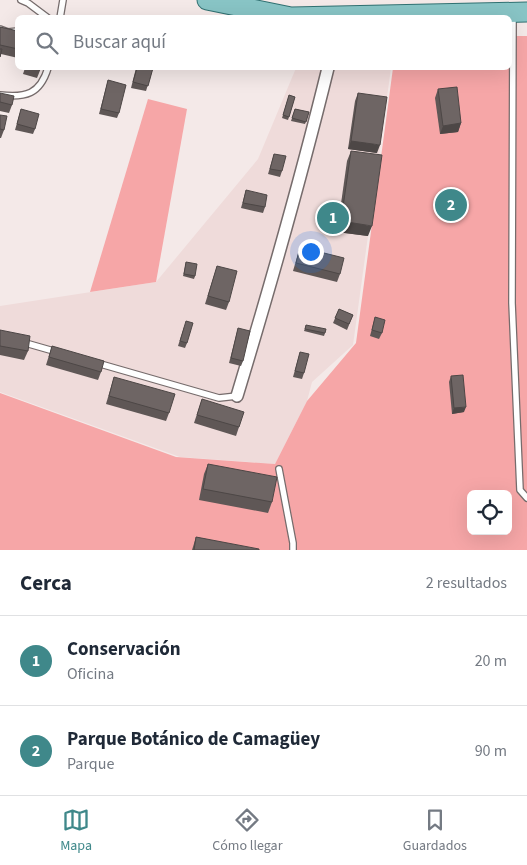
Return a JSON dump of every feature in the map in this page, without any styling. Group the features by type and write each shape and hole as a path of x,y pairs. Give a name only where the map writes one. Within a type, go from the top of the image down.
{"main road":[{"path":"207,0 282,15"},
{"path":"358,15 462,9 520,12"}],"street":[{"path":"237,396 278,260 328,70"}],"lane":[{"path":"21,0 28,3 40,15"},
{"path":"61,15 64,0"},
{"path":"520,12 512,303 520,490 527,498"},
{"path":"0,30 8,32 15,31"},
{"path":"0,94 18,97 36,90 44,81 47,70"},
{"path":"19,341 67,355"},
{"path":"86,360 219,398 237,396"},
{"path":"279,469 293,550"}],"shaded area":[{"path":"512,36 527,36 527,550 0,550 0,393 176,457 275,464 307,401 356,343 393,70 512,70"},
{"path":"295,70 391,70 353,345 312,382 307,401 275,464 180,457 0,392 0,306 156,282 258,159"},
{"path":"148,99 187,109 156,282 90,292"}],"building":[{"path":"0,27 15,30 15,48 0,45"},
{"path":"136,70 152,70 148,86 133,82"},
{"path":"108,80 126,85 119,113 101,109"},
{"path":"457,87 461,123 443,126 438,89"},
{"path":"0,93 14,96 12,105 0,102"},
{"path":"358,93 387,97 380,145 351,141"},
{"path":"289,95 295,97 289,117 283,115"},
{"path":"21,109 39,114 35,129 17,124"},
{"path":"295,109 309,112 306,122 292,118"},
{"path":"0,115 7,116 4,130 0,129"},
{"path":"351,151 382,155 372,226 341,221"},
{"path":"274,154 286,156 282,171 270,169"},
{"path":"246,190 267,195 265,207 243,203"},
{"path":"300,247 344,258 340,274 296,263"},
{"path":"186,262 197,264 195,276 184,274"},
{"path":"217,266 237,271 229,302 208,296"},
{"path":"339,309 353,315 349,324 335,318"},
{"path":"375,317 385,320 382,333 372,330"},
{"path":"186,321 193,323 187,343 180,341"},
{"path":"306,325 326,329 325,333 305,329"},
{"path":"238,328 250,331 243,361 231,358"},
{"path":"0,330 30,336 28,351 0,346"},
{"path":"52,346 104,361 101,372 49,357"},
{"path":"300,352 309,354 304,373 295,371"},
{"path":"463,375 466,407 454,408 451,376"},
{"path":"114,377 175,394 169,413 109,396"},
{"path":"202,399 244,412 239,427 197,415"},
{"path":"208,464 277,477 272,502 203,489"},
{"path":"196,537 259,549 259,550 194,550"}],"place":[{"name":"Parque Botánico de Camagüey","path":"451,205"},
{"name":"Conservación","path":"333,218"}]}
